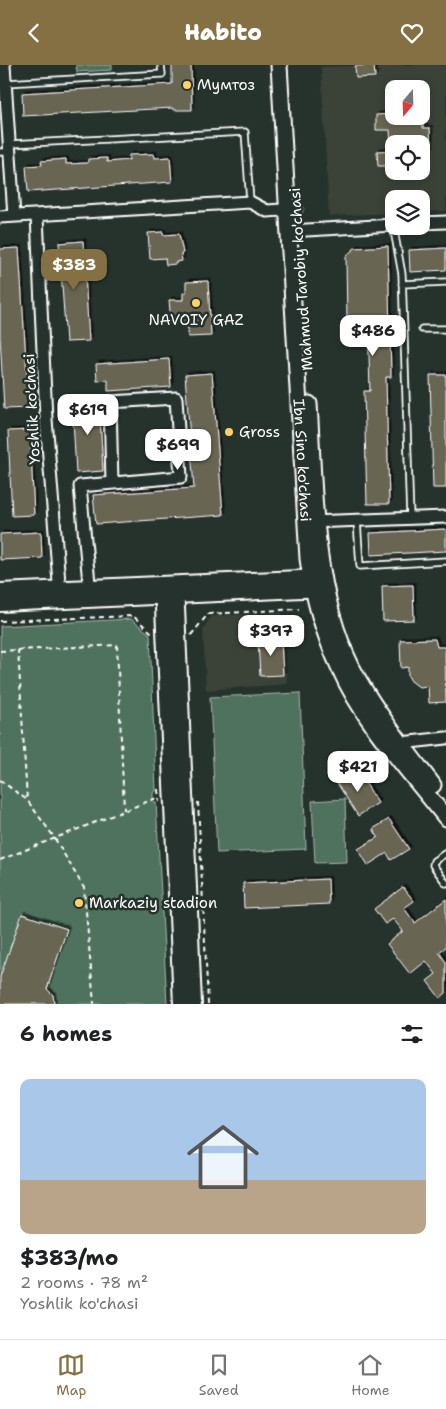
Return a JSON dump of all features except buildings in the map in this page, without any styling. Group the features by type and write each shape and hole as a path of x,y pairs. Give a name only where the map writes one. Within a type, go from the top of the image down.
{"main road":[{"path":"279,65 291,210"},
{"name":"Mahmud Tarobiy ko'chasi","path":"289,65 291,210 312,522 318,583 358,679 397,745 446,802"},
{"path":"397,745 446,819"}],"street":[{"path":"4,73 4,121 14,216"},
{"path":"0,217 250,202 268,211 291,210"},
{"name":"Yoshlik ko'chasi","path":"36,215 46,419 60,595"},
{"path":"430,223 446,222"},
{"path":"293,231 385,226"},
{"path":"90,594 80,486 181,477 176,398 110,402 112,483"},
{"path":"312,522 446,517"},
{"path":"0,591 60,595 318,583"},
{"path":"169,591 178,795 181,1004"},
{"path":"0,604 60,595"},
{"path":"397,745 446,738"},
{"path":"178,795 194,1004"}],"lane":[{"path":"4,73 162,74 162,65"},
{"path":"6,149 245,132 250,202"},
{"path":"395,235 402,284 410,518"},
{"path":"402,284 446,282"},
{"path":"422,329 446,329"},
{"path":"357,521 360,566 446,561"},
{"path":"446,853 434,861 433,865 446,883"}],"path":[{"path":"191,644 191,634 208,614 299,609"},
{"path":"0,621 133,616 154,634"},
{"path":"0,651 118,645 124,810"},
{"path":"18,649 27,800"},
{"path":"0,780 27,800 54,837 84,888 94,1004"},
{"path":"158,788 178,795"},
{"path":"159,806 178,795"},
{"path":"0,860 124,810 178,795"},
{"path":"178,795 208,1004"}],"shaded area":[{"path":"446,65 446,211 430,212 430,190 385,190 385,213 329,216 321,67"},
{"path":"282,613 287,684 206,690 203,630 211,616"}],"green space":[{"path":"76,65 112,65 112,70 77,72"},
{"name":"Markaziy stadion","path":"131,619 150,634 156,791 153,793 153,802 156,802 167,1004 0,1004 0,626"},
{"path":"300,693 306,849 217,853 210,697"},
{"path":"345,799 347,862 315,863 312,801"}],"place":[{"name":"Мумтоз","path":"187,85"},
{"name":"NAVOIY GAZ","path":"196,303"},
{"name":"Gross","path":"229,432"},
{"name":"Markaziy stadion","path":"79,903"}]}
